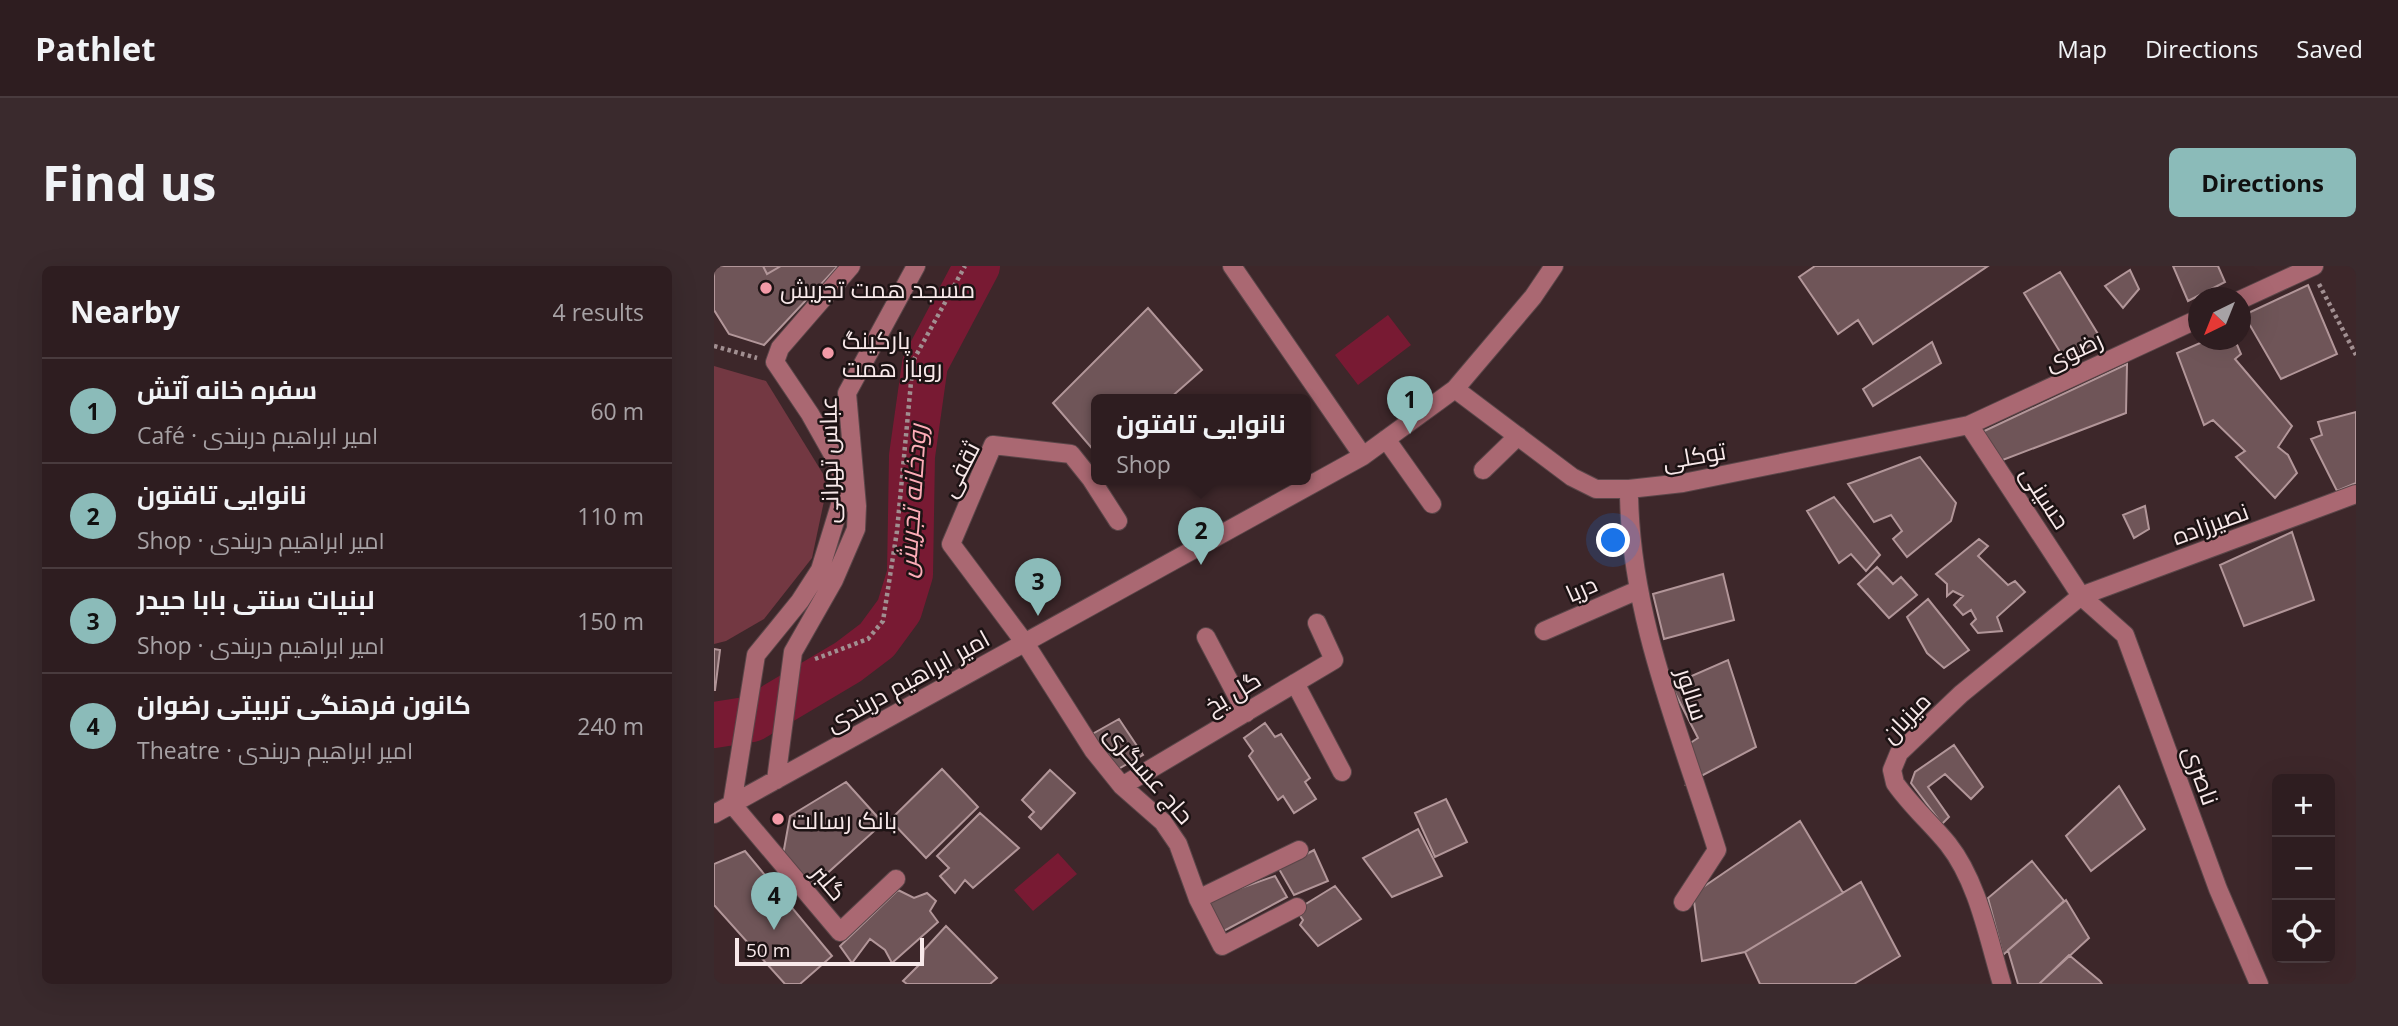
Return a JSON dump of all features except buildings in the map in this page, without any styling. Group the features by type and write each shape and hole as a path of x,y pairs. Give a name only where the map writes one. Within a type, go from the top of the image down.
{"street":[{"path":"775,362 780,348 851,266"},
{"name":"عباس تهرانی","path":"776,780 793,652 834,580 856,529 857,506 847,393 916,266"},
{"path":"1232,266 1363,456"},
{"name":"امیر ابراهیم دربندی","path":"1311,485 1363,456 1455,389 1533,297 1554,266"},
{"path":"2251,295 2312,267"},
{"name":"رضوى","path":"1969,425 2188,324"},
{"name":"عباس تهرانی","path":"732,804 756,655 800,601 820,570 840,505 841,469 810,414 775,362"},
{"name":"توکلی","path":"1455,389 1573,477 1596,489 1629,489 1683,483 1969,425"},
{"name":"حسینی","path":"1969,425 2081,596"},
{"path":"1483,470 1518,436"},
{"path":"1386,439 1432,504"},
{"name":"ثقفی","path":"1025,643 951,544 993,445 1071,454 1091,473"},
{"name":"ثقفی","path":"1099,485 1118,521"},
{"name":"امیر ابراهیم دربندی","path":"714,814 1311,485"},
{"name":"سالور","path":"1629,489 1629,532 1644,621 1717,849 1683,902"},
{"name":"نصیرزاده","path":"2081,596 2356,494"},
{"name":"دریا","path":"1544,631 1638,590"},
{"name":"میزبان","path":"2002,984 1979,908 1962,867 1949,845 1905,797 1895,783 1892,771 1899,753 1961,694 2081,596"},
{"name":"ناصری","path":"2081,596 2125,635 2218,888 2259,984"},
{"name":"گل یخ","path":"1122,786 1334,660 1317,623"},
{"path":"1206,637 1246,713"},
{"name":"حاج عسگری","path":"1025,643 1093,750 1122,786 1163,822 1178,844 1198,899 1222,946 1297,907"},
{"path":"1294,683 1342,772"},
{"name":"گلبر","path":"732,804 840,932 897,879"},
{"path":"1198,899 1299,850"}],"path":[{"path":"815,659 868,639 883,621 897,531 913,360 965,266"},
{"path":"2312,267 2356,355"},
{"path":"714,346 775,362"}],"shaded area":[{"path":"1388,315 1411,345 1358,385 1335,355"},
{"path":"714,366 766,381 828,482 812,558 764,619 726,641 714,644"},
{"path":"1058,853 1077,874 1033,911 1014,890"}],"waterway":[{"name":"رودخانه تجریش","path":"714,725 752,719 848,662 877,640 899,610 910,574 912,456 925,364 977,266"}],"place":[{"name":"مسجد همت تجریش","path":"766,288"},
{"name":"پارکینگ روباز همت","path":"828,353"},
{"name":"سفره خانه آتش","path":"1410,434"},
{"name":"نانوایی تافتون","path":"1201,565"},
{"name":"لبنیات سنتی بابا حیدر","path":"1038,616"},
{"name":"بانک رسالت","path":"778,819"},
{"name":"کانون فرهنگی تربیتی رضوان","path":"774,930"}]}
